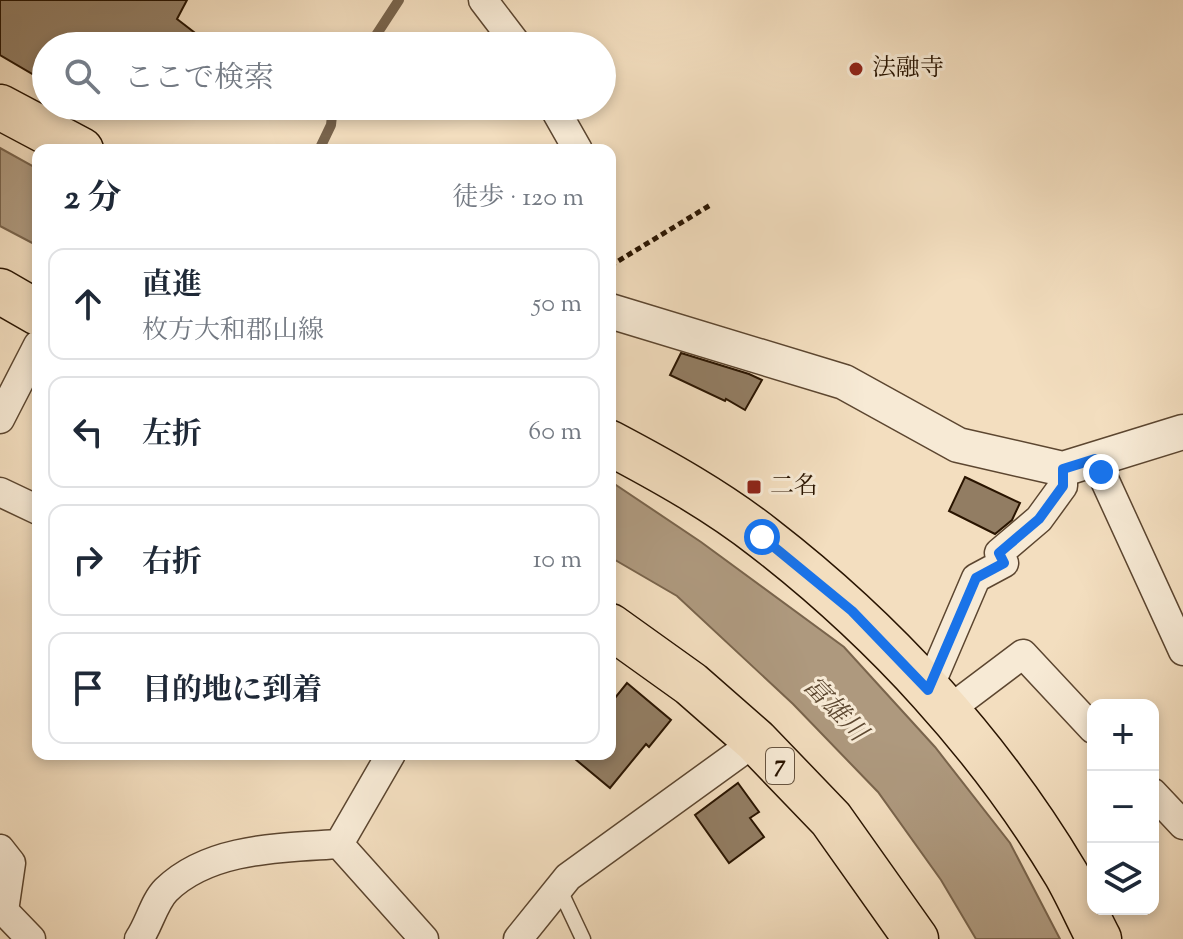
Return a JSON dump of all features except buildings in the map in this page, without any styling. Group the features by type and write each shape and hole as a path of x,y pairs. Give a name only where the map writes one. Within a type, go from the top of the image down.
{"main road":[{"path":"0,107 70,144"},
{"path":"0,291 32,310"},
{"path":"616,446 670,475 762,537 852,611 937,701 1000,775 1066,875 1099,939"},
{"name":"7","path":"616,630 691,684 756,741 831,819 907,932"}],"street":[{"path":"483,0 507,32"},
{"path":"561,120 575,144"},
{"path":"616,313 844,382 958,445 1063,469 1183,432"},
{"path":"0,419 32,357"},
{"path":"1095,459 1183,651"},
{"path":"937,701 976,578 1004,563 999,553 1039,519 1063,486 1063,469"},
{"path":"0,492 32,507"},
{"path":"937,701 1023,654 1087,723"},
{"path":"518,939 568,877 756,741"},
{"path":"339,844 388,760"},
{"path":"1159,799 1183,825"},
{"path":"139,939 164,891 210,860 289,847 339,844"},
{"path":"339,844 424,939"},
{"path":"0,849 11,863 4,911 31,939"}],"lane":[{"path":"559,888 583,939"}],"path":[{"path":"616,262 712,204"}],"water":[{"path":"0,148 32,166 32,243 0,226"},
{"name":"富雄川","path":"616,485 701,542 844,647 935,747 1010,843 1060,939 976,939 941,880 878,792 793,704 677,596 616,560"}],"waterway":[{"path":"378,32 399,0"},
{"path":"322,144 332,120"}],"place":[{"name":"法融寺","path":"856,69"},
{"name":"二名","path":"754,487"}],"route":[{"path":"762,537 852,611 928,690 976,578 1004,563 999,553 1039,519 1063,486 1063,469 1095,459 1101,472"}]}
